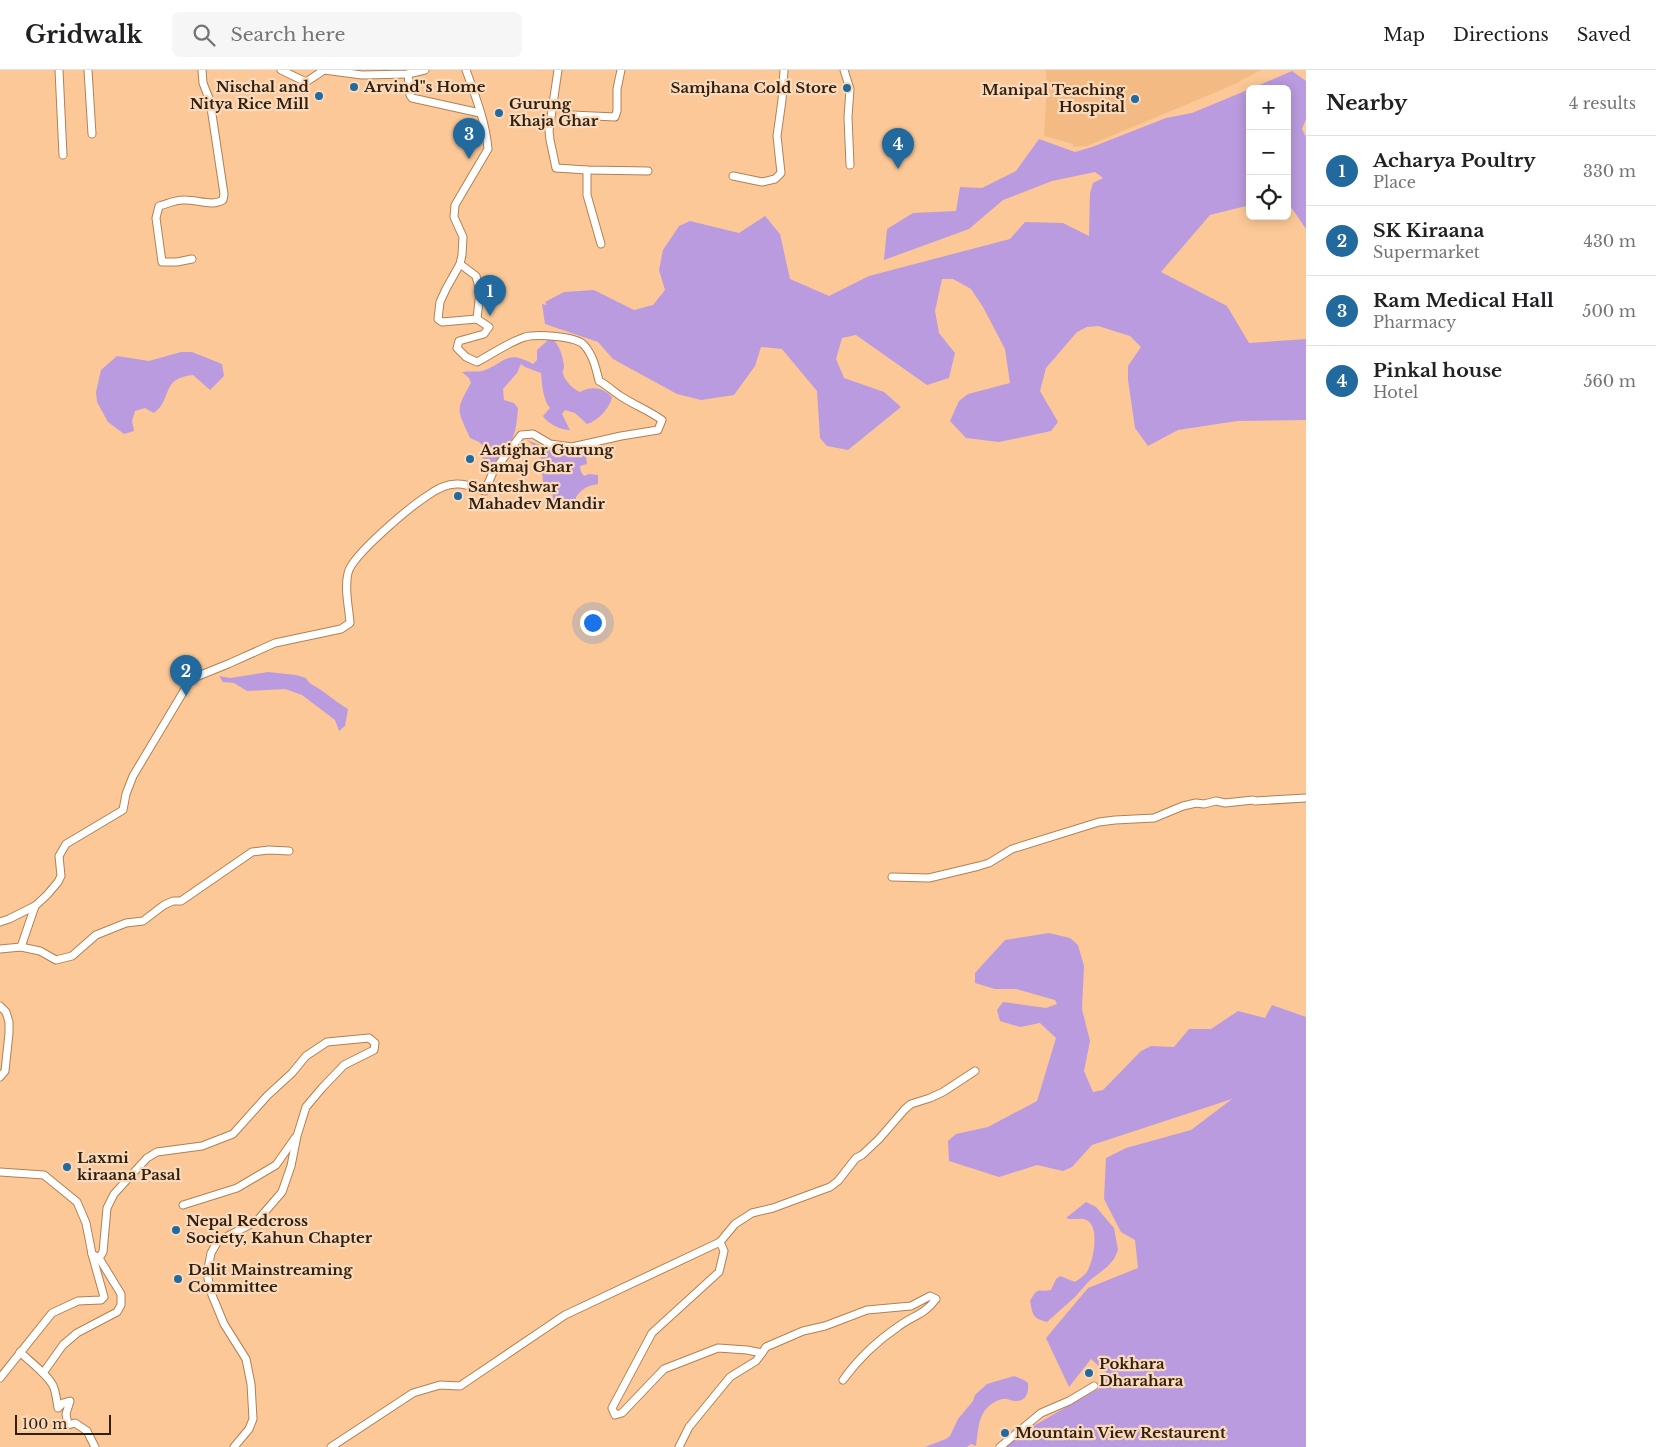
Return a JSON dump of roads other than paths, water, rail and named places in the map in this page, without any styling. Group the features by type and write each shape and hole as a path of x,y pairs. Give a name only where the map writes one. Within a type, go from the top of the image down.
{"street":[{"path":"59,70 63,155"},
{"path":"88,70 92,134"},
{"path":"192,259 162,262 156,218 159,206 175,201 184,200 218,204 223,200 224,194 210,101 203,83 202,70"},
{"path":"281,70 306,82 324,70 362,75 408,74 425,70"},
{"path":"0,922 34,906 58,882 61,876 59,856 66,844 123,810 126,794 133,776 191,679 275,643 341,629 350,623 348,572 356,559 383,532 427,495 440,488 459,484 485,491 492,472 521,435 532,434 550,444 572,447 658,430 662,420 624,398 610,386 599,381 591,355 583,343 564,338 537,335 524,338 478,362 466,357 457,348 458,341 484,334 489,327 477,319 442,322 438,319 440,302 460,264 463,237 454,217 455,205 488,149 480,114 466,70"},
{"path":"558,70 549,131 556,168 648,171"},
{"path":"572,115 615,117 617,111 617,89 621,70"},
{"path":"733,176 762,182 775,179 781,172 777,136 784,70"},
{"path":"844,70 850,89 848,117 850,165"},
{"path":"408,74 412,98 480,114"},
{"path":"587,170 588,195 601,244"},
{"path":"460,264 476,276 480,291 477,319"},
{"path":"892,877 929,878 956,872 990,863 1012,849 1084,826 1115,820 1154,818 1182,806 1196,803 1306,798"},
{"path":"0,949 21,947 40,951 56,960 72,956 96,935 126,923 143,921 164,905 173,901 181,901 252,852 269,850 289,851"},
{"path":"21,947 34,906"},
{"path":"0,1006 6,1012 9,1022 8,1056 5,1071 0,1077"},
{"path":"96,1256 103,1252 107,1208 114,1194 147,1158 157,1152 202,1146 233,1134 306,1056 327,1042 369,1038 375,1043 374,1050 344,1065 306,1107 297,1136 291,1166 282,1192 257,1221 218,1241 211,1253 207,1274 212,1295 224,1324 246,1359 251,1384 253,1419 249,1429 234,1447"},
{"path":"0,1053 8,1056"},
{"path":"331,1447 413,1393 440,1385 460,1386 564,1315 720,1242 735,1224 752,1213 773,1208 830,1187 838,1181 856,1158 862,1155 879,1139 911,1104 930,1098 956,1085 976,1071"},
{"path":"183,1205 237,1188 276,1165 297,1136"},
{"path":"0,1172 44,1175 77,1202 86,1223 96,1256 104,1297 101,1300 78,1301 52,1313 0,1378"},
{"path":"720,1242 724,1251 719,1272 652,1333 612,1408 614,1415 622,1413 664,1368 718,1348 762,1353"},
{"path":"44,1373 63,1345 77,1333 117,1312 121,1305 122,1294 96,1256"},
{"path":"679,1447 689,1428 730,1377 756,1361 766,1347 796,1334 825,1326 867,1310 911,1306 930,1296 936,1299 928,1309 881,1339 860,1358 843,1380"},
{"path":"20,1352 32,1365 44,1373 54,1386 58,1408 63,1403 70,1401 66,1414 68,1425 75,1424 87,1431 95,1447"},
{"path":"1000,1447 1041,1413 1068,1401 1094,1386"}],"place":[{"name":"Arvind\"s Home","path":"354,87"},
{"name":"Samjhana Cold Store","path":"847,88"},
{"name":"Nischal and Nitya Rice Mill","path":"319,96"},
{"name":"Manipal Teaching Hospital","path":"1135,99"},
{"name":"Gurung Khaja Ghar","path":"499,113"},
{"name":"Ram Medical Hall","path":"469,159"},
{"name":"Pinkal house","path":"898,169"},
{"name":"Acharya Poultry","path":"490,316"},
{"name":"Aatighar Gurung Samaj Ghar","path":"470,459"},
{"name":"Santeshwar Mahadev Mandir","path":"458,496"},
{"name":"SK Kiraana","path":"186,696"},
{"name":"Laxmi kiraana Pasal","path":"67,1167"},
{"name":"Nepal Redcross Society, Kahun Chapter","path":"176,1230"},
{"name":"Dalit Mainstreaming Committee","path":"178,1279"},
{"name":"Pokhara Dharahara","path":"1089,1373"},
{"name":"Mountain View Restaurent","path":"1005,1433"}]}
